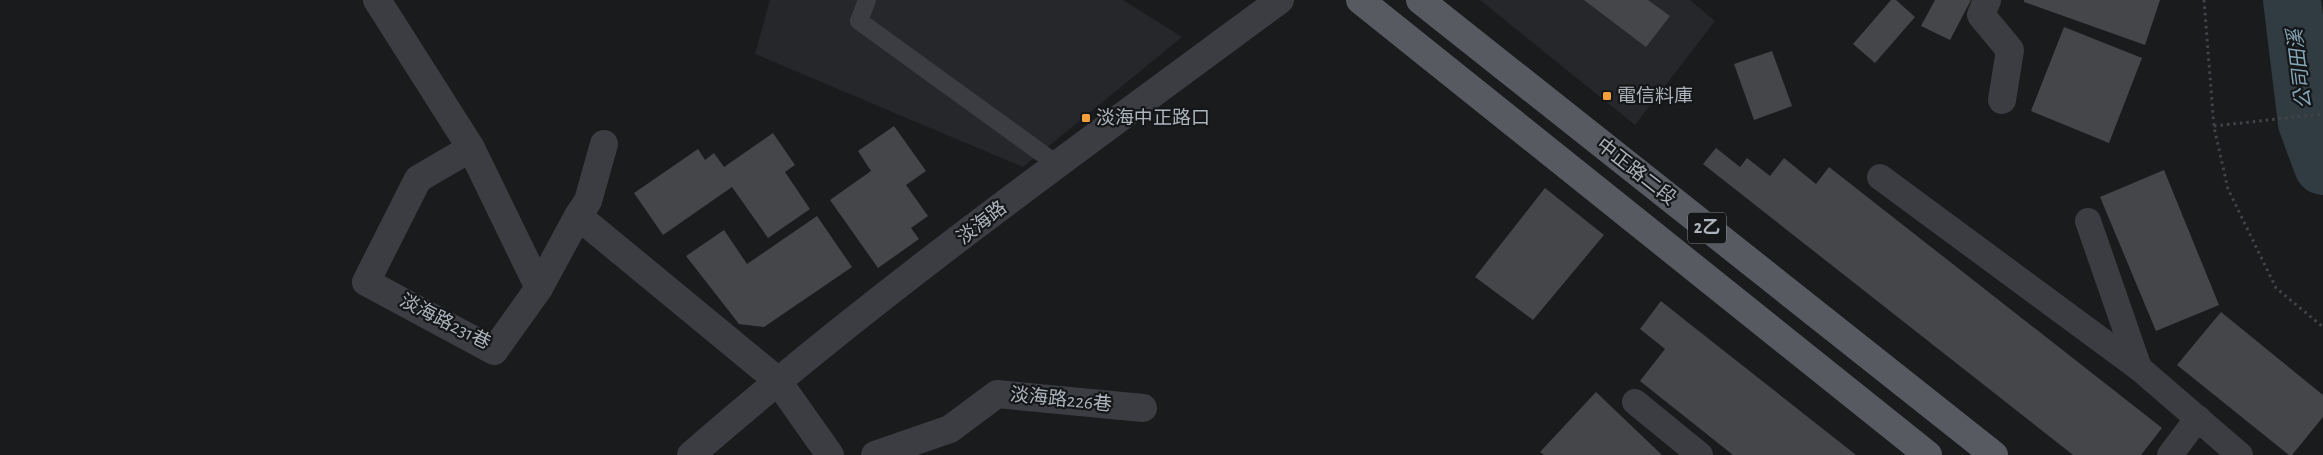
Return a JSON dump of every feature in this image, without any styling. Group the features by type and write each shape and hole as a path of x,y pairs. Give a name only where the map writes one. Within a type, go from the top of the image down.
{"main road":[{"name":"中正路二段","path":"1360,0 1928,455"},
{"name":"中正路二段","path":"1420,0 1994,455"}],"street":[{"path":"376,0 471,148 539,288"},
{"name":"淡海路","path":"691,455 778,380 1058,164 1280,0"},
{"path":"1987,0 1981,15 2010,50 2002,100"},
{"name":"淡海路231巷","path":"471,148 418,179 366,282 494,351 539,288 588,201 604,144"},
{"path":"1880,177 2139,368 2240,455"},
{"path":"578,216 778,380 830,455"},
{"path":"2088,221 2139,368"},
{"name":"淡海路226巷","path":"875,455 950,429 997,394 1143,408"},
{"path":"1635,402 1700,455"},
{"path":"2170,455 2198,418"}],"lane":[{"path":"867,0 859,21 1058,164"}],"path":[{"path":"2204,0 2214,126 2228,189 2276,288 2323,327"},
{"path":"2214,126 2323,114"}],"shaded area":[{"path":"770,0 1123,0 1182,37 1023,167 755,54"},
{"path":"1480,0 1690,0 1715,21 1635,125"}],"building":[{"path":"1584,0 1648,0 1670,16 1646,47"},
{"path":"1891,0 1896,0 1915,17 1875,63 1853,44"},
{"path":"1935,0 1971,0 1950,40 1921,26"},
{"path":"2024,0 2160,0 2145,45 2024,2"},
{"path":"2064,27 2142,58 2109,143 2031,111"},
{"path":"1772,51 1792,106 1754,120 1734,64"},
{"path":"894,126 926,171 906,185 928,216 911,228 919,239 878,268 830,200 871,171 858,151"},
{"path":"773,133 795,165 785,172 810,209 768,238 732,187 663,235 634,193 698,149 705,160 714,153 724,167"},
{"path":"1716,148 1740,167 1747,158 1770,176 1784,158 1816,184 1829,167 2162,428 2141,455 2073,455 1703,164"},
{"path":"2164,170 2219,305 2156,331 2100,197"},
{"path":"1545,188 1604,235 1533,320 1475,277"},
{"path":"817,216 852,267 764,327 739,324 686,256 724,230 747,264"},
{"path":"1661,301 1856,455 1733,455 1640,381 1665,349 1640,329"},
{"path":"2221,312 2323,395 2323,417 2292,455 2289,455 2177,365"},
{"path":"1596,392 1662,455 1544,455 1540,452"}],"waterway":[{"name":"公司田溪","path":"2292,0 2307,123 2323,166"}],"place":[{"name":"電信料庫","path":"1607,96"},
{"name":"淡海中正路口","path":"1086,118"}]}
